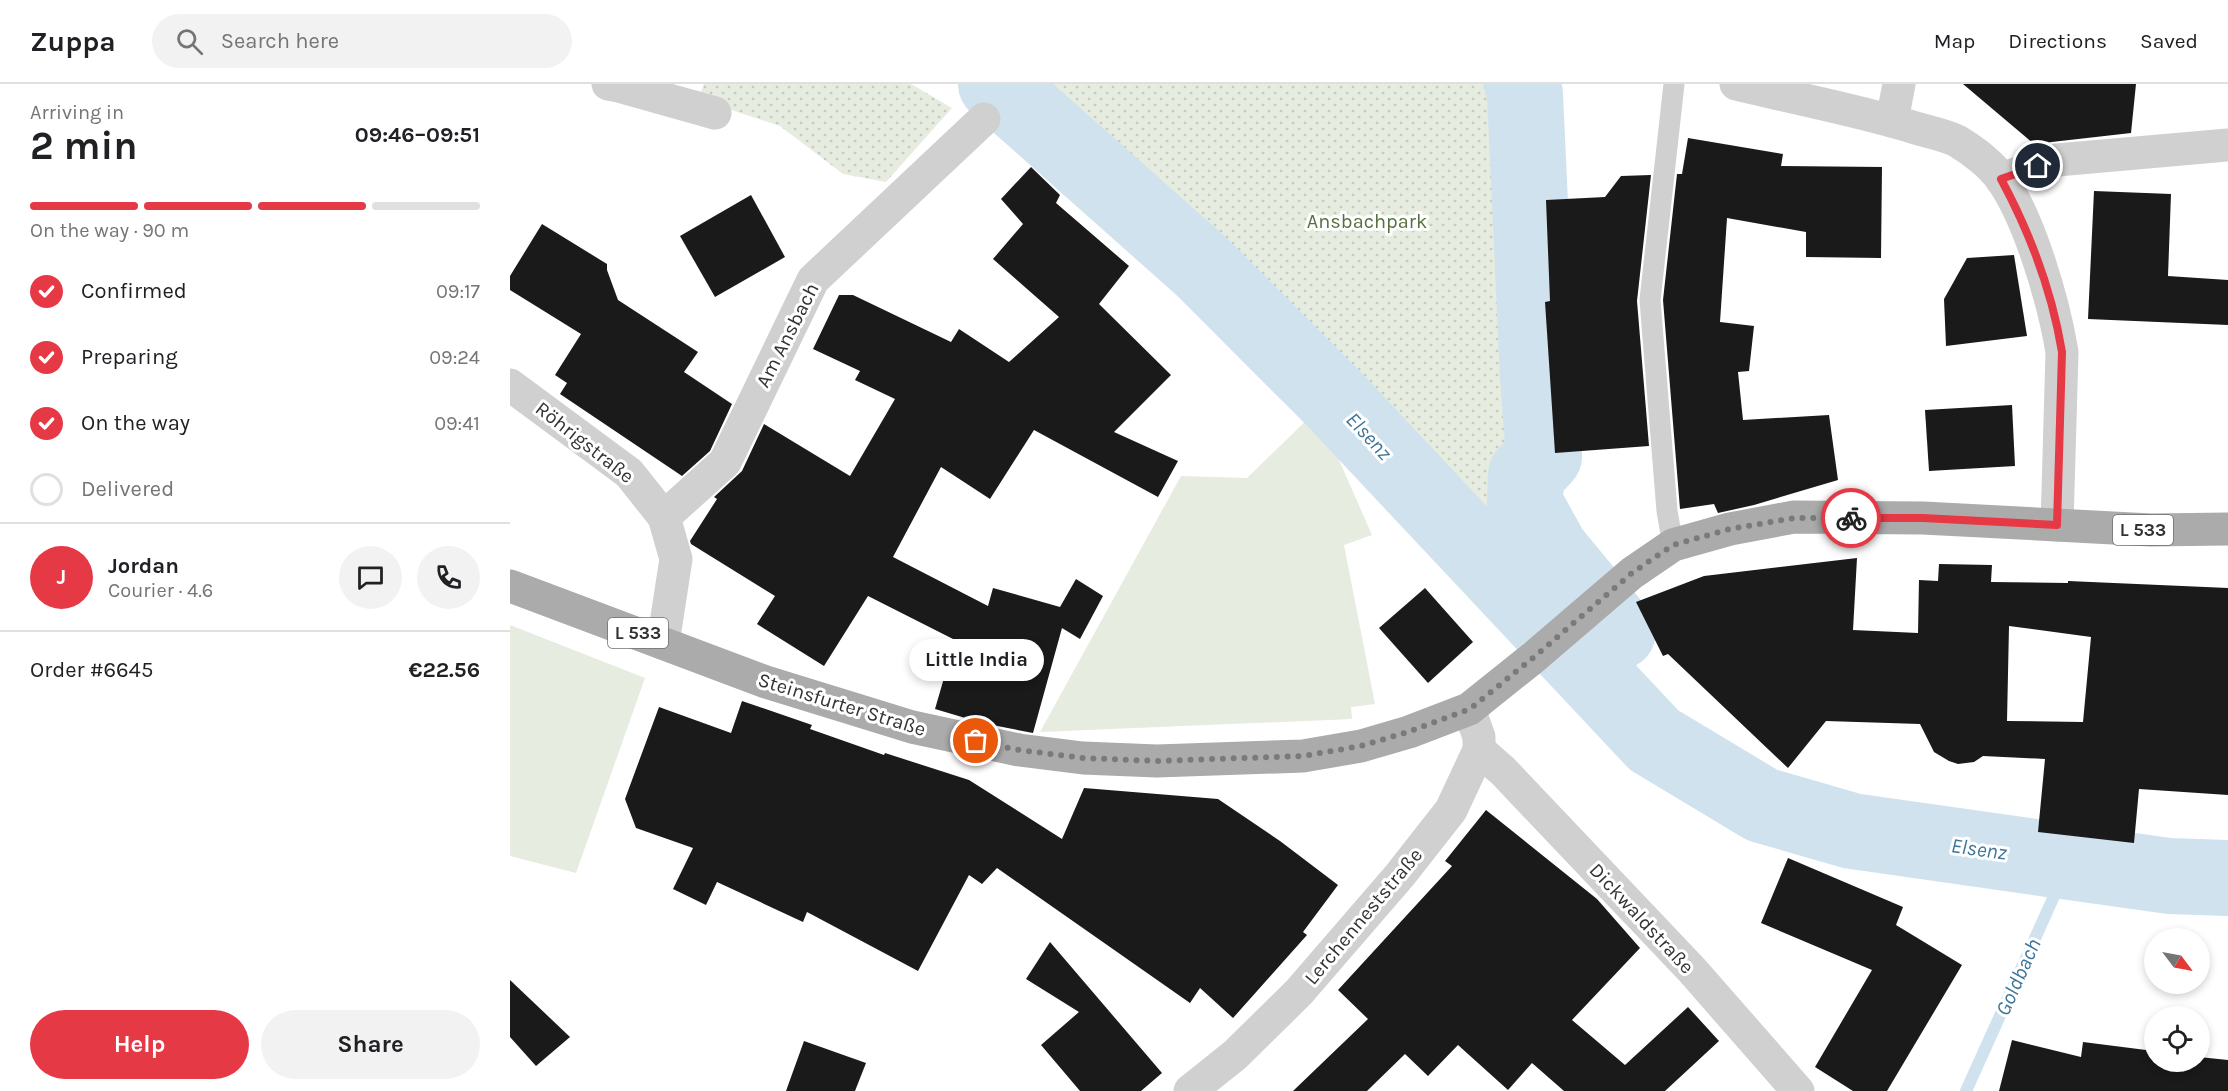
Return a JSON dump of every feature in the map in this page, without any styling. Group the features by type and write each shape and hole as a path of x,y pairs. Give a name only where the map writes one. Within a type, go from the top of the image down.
{"main road":[{"name":"L 533","path":"1470,709 1632,573 1673,545 1730,529 1794,518 1923,518 2151,530 2228,529"},
{"name":"Steinsfurter Straße","path":"510,586 766,682 912,727 1019,750 1083,758 1157,761 1303,756 1361,746 1408,732 1470,709"}],"street":[{"path":"608,84 716,113"},
{"path":"1736,84 1892,121 1956,140 2001,179 2020,215 2039,265 2058,327 2062,352 2057,525"},
{"path":"1892,121 1899,84"},
{"name":"Am Ansbach","path":"664,517 725,462 813,280 984,119"},
{"path":"2001,179 2057,160 2228,145"},
{"name":"Röhrigstraße","path":"510,385 629,473 664,517 676,559 663,643"},
{"path":"1470,709 1479,736 1479,750"},
{"name":"Lerchenneststraße","path":"1190,1091 1235,1055 1299,992 1400,875 1451,810 1479,750"},
{"name":"Dickwaldstraße","path":"1479,750 1503,771 1683,962 1798,1091"}],"lane":[{"path":"1673,545 1667,511 1650,300 1674,84"}],"green space":[{"path":"704,84 911,84 952,108 886,182 843,174 780,126 698,99"},
{"name":"Ansbachpark","path":"1020,84 1501,84 1515,521 1501,558 1322,365"},
{"path":"1317,410 1372,535 1344,545 1375,704 1351,707 1352,719 1040,732 1181,476 1247,478"},
{"path":"510,625 645,678 576,873 510,856"}],"building":[{"path":"1963,84 2136,84 2131,133 2034,144"},
{"path":"1688,138 1783,154 1781,166 1882,167 1881,258 1806,257 1806,232 1727,218 1720,322 1754,326 1749,371 1738,372 1743,420 1829,415 1838,480 1754,505 1718,513 1714,504 1680,509 1663,300 1677,174 1682,174"},
{"path":"1031,167 1060,195 1056,203 1129,266 1099,304 1171,375 1114,432 1178,461 1158,497 1034,430 990,499 941,467 893,557 988,606 993,588 1060,607 1076,579 1103,596 1080,639 1062,628 1033,733 982,723 935,709 955,640 868,596 824,666 757,624 775,596 691,544 690,541 717,499 714,497 742,471 764,424 850,476 895,399 855,380 860,371 813,349 839,295 853,295 951,342 959,329 1009,362 1059,317 993,259 1023,224 1001,199"},
{"path":"1651,175 1637,301 1649,446 1555,453 1545,302 1550,301 1546,200 1605,197 1621,176"},
{"path":"2094,191 2171,194 2168,276 2228,280 2228,325 2088,319"},
{"path":"751,195 785,257 715,297 680,236"},
{"path":"542,224 607,264 618,300 698,352 684,372 732,404 710,451 682,476 560,394 567,383 555,375 581,334 510,290 510,276"},
{"path":"2014,255 2027,336 1946,346 1944,299 1967,258"},
{"path":"2012,405 2015,466 1929,471 1925,410"},
{"path":"1857,558 1853,630 1918,633 1919,580 1938,581 1939,564 1992,565 1991,582 2068,583 2068,581 2228,588 2228,795 2139,789 2134,843 2038,832 2045,759 1983,756 1974,762 1958,764 1934,752 1920,724 1826,721 1788,768 1668,654 1663,656 1636,602 1704,576","holes":["2009,626 2091,637 2083,722 2007,721"]},
{"path":"1425,588 1473,642 1428,683 1379,628"},
{"path":"742,701 812,725 810,729 884,755 885,753 969,780 1062,839 1084,788 1218,799 1280,841 1338,885 1303,932 1307,935 1233,1018 1200,988 1190,1003 997,868 982,884 969,875 918,971 807,912 803,922 717,882 706,905 673,889 693,848 636,828 625,799 659,707 731,733"},
{"path":"1486,810 1597,899 1640,948 1572,1020 1625,1065 1688,1007 1719,1041 1665,1091 1564,1091 1532,1063 1508,1090 1458,1045 1428,1076 1405,1054 1367,1091 1293,1091 1368,1019 1338,990 1452,866 1445,861"},
{"path":"1788,858 1903,907 1896,925 1962,965 1887,1091 1853,1091 1815,1067 1872,970 1761,923"},
{"path":"1050,942 1162,1073 1141,1091 1080,1091 1041,1045 1079,1012 1026,979"},
{"path":"510,980 570,1037 536,1066 510,1037"},
{"path":"2012,1040 2081,1057 2083,1042 2144,1050 2144,1072 2210,1072 2210,1058 2228,1060 2228,1091 1999,1091"},
{"path":"804,1041 866,1063 855,1091 786,1091"}],"waterway":[{"name":"Elsenz","path":"996,84 1201,266 1335,400 1654,740 1762,805 1852,831 2169,876 2228,878"},
{"name":"Elsenz","path":"1522,84 1525,94 1538,378 1544,456 1526,475 1525,504 1551,551 1618,632"},
{"name":"Goldbach","path":"1966,1091 2069,863"}],"way so far":[{"path":"976,741 1019,750 1083,758 1157,761 1303,756 1361,746 1408,732 1470,709 1632,573 1673,545 1730,529 1794,518 1851,518"}],"place":[{"name":"Little India","path":"976,741"}],"route":[{"path":"1851,518 1923,518 2057,525 2062,352 2058,327 2039,265 2020,215 2001,179 2038,166"}]}
